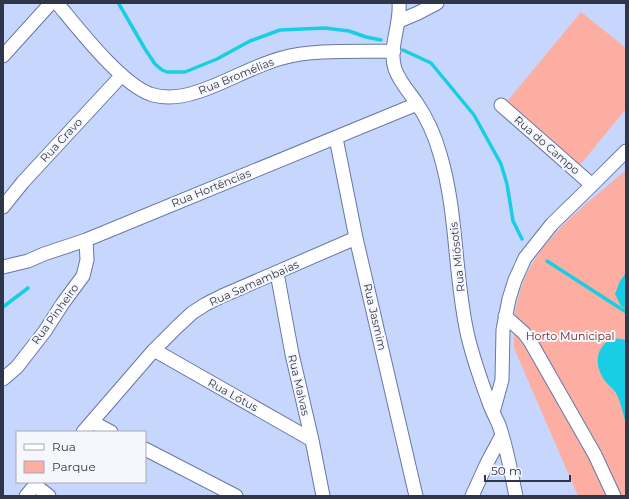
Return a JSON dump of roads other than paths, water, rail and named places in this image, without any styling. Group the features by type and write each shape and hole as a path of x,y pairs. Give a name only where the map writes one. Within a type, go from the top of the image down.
{"street":[{"path":"3,56 51,3"},
{"name":"Rua Bromélias","path":"57,3 102,55 122,75 138,88 149,94 172,97 185,96 257,67 291,56 329,52 394,50"},
{"path":"399,3 399,21 393,60 395,69 417,104"},
{"path":"399,21 437,3"},
{"name":"Rua Cravo","path":"3,207 23,182 122,75"},
{"name":"Rua Hortências","path":"3,267 28,261 86,240 417,104"},
{"name":"Rua Miósotis","path":"417,104 430,127 440,154 452,208 461,292 468,337 482,382 502,435 516,496"},
{"name":"Rua do Campo","path":"501,105 592,185"},
{"name":"Rua Jasmim","path":"336,138 356,238 416,496"},
{"path":"493,412 502,380 505,316 515,280 525,258 552,224 626,151"},
{"name":"Rua Samambaias","path":"84,431 154,350 192,313 206,304 356,238"},
{"name":"Rua Pinheiro","path":"3,379 17,367 45,331 83,276 87,260 86,240"},
{"name":"Rua Malvas","path":"277,273 292,354 323,496"},
{"path":"505,316 524,333 530,341 595,455 614,496"},
{"name":"Rua Lótus","path":"154,350 312,440"},
{"path":"92,422 110,431"},
{"path":"472,496 502,435"},
{"path":"146,450 236,496"},
{"path":"26,496 37,483 50,496"}],"waterway":[{"path":"119,4 155,64 167,72 185,72 217,59 250,41 280,30 325,28 349,31 381,40"},
{"path":"403,50 431,63 474,115 501,164 507,184 513,221 522,239"},
{"path":"547,261 626,312"},
{"path":"3,307 28,288"}],"park label":[{"name":"Horto Municipal","path":"570,336"}]}
